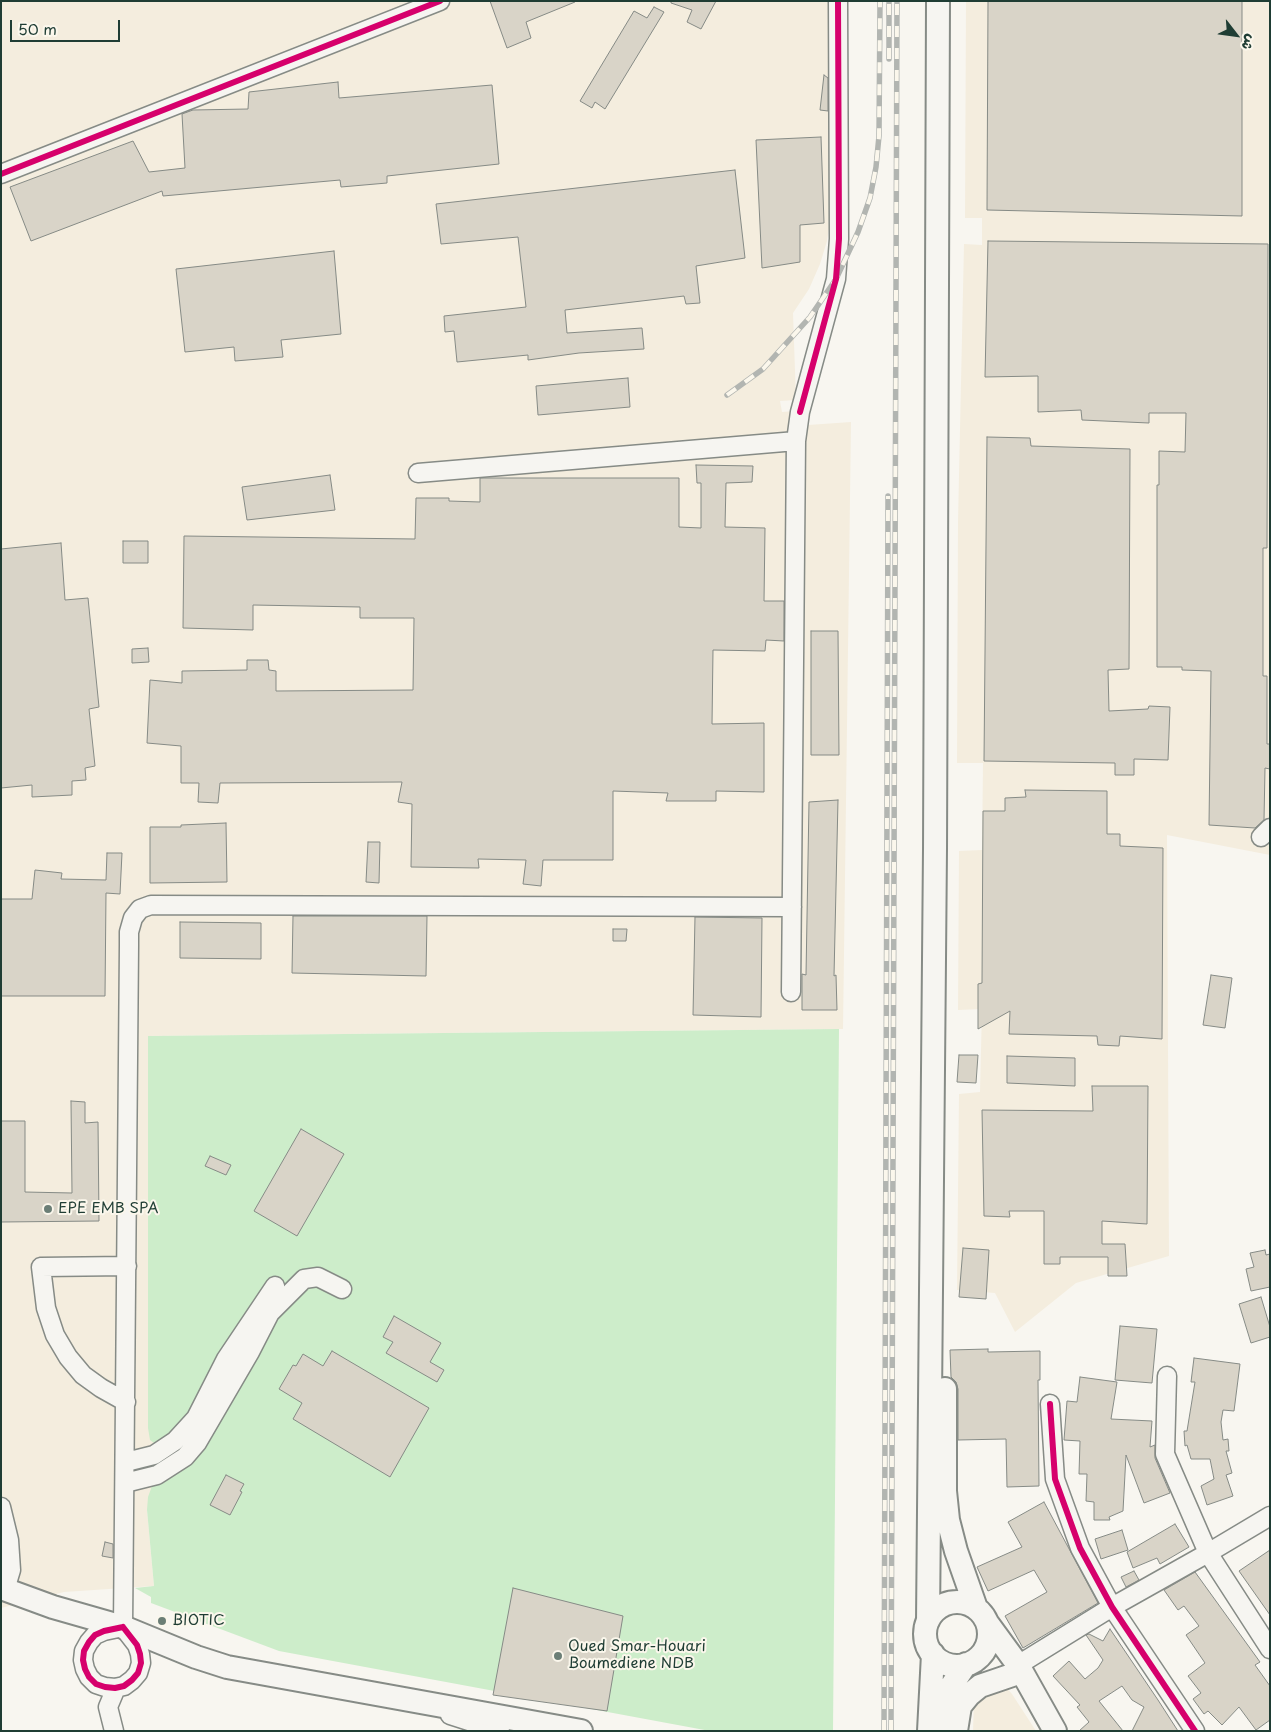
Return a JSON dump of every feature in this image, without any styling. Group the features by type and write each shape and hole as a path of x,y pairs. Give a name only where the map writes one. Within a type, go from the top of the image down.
{"main road":[{"path":"938,1 935,839 938,1228 945,1491 948,1520 956,1551 989,1636 986,1647 952,1685 942,1715 942,1731"},
{"path":"929,1731 933,1654 926,1639 926,1630 928,1621 938,1228 950,1"},
{"path":"3,1589 53,1607 123,1627 196,1657 227,1667 400,1698 498,1723 581,1731"},
{"path":"928,1621 934,1612 944,1605 955,1602 966,1603 982,1616 1020,1669 1055,1731"},
{"path":"933,1654 949,1665 960,1666 973,1660 1020,1669"},
{"path":"956,1731 960,1706 969,1695 980,1686 1020,1669"}],"street":[{"path":"1,174 440,1"},
{"path":"791,992 796,441 800,412 836,279 840,239 838,1"},
{"path":"418,474 796,441"},
{"path":"123,1627 104,1631 89,1642 84,1650 83,1660 85,1669 96,1684 116,1688 124,1686 138,1673 141,1663 137,1645 123,1627 126,1462 129,938 133,918 140,910 151,905 792,907"},
{"path":"126,1402 83,1375 68,1357 55,1335 46,1308 41,1267 127,1266"},
{"path":"125,1483 157,1475 185,1457 197,1443 250,1352 270,1313 304,1279 318,1277 342,1289"},
{"path":"126,1462 154,1455 175,1441 196,1418 226,1359 275,1286"},
{"path":"1167,1376 1165,1454 1208,1553 1270,1649"},
{"path":"1050,1404 1055,1479 1080,1548 1112,1606 1195,1731"},
{"path":"1,1507 10,1540 10,1570 3,1589"},
{"path":"1020,1669 1112,1606 1270,1516"},
{"path":"114,1731 108,1707 116,1688"}],"shaded area":[{"path":"1,1 832,1 831,216 827,241 820,264 809,289 793,313 796,400 780,401 782,412 806,410 808,425 851,422 843,1029 148,1036 169,1454 172,1474 147,1510 154,1586 64,1592 1,1608"},
{"path":"966,1 1270,1 1270,855 1167,835 1169,1256 1076,1283 1015,1332 995,1293 957,1290 959,1094 980,1092 982,1009 958,1010 959,851 982,850 983,763 957,763 958,522 964,244 982,245 982,218 965,218"},
{"path":"1003,1684 1012,1694 1036,1731 973,1731 974,1702"}],"green space":[{"path":"839,1029 833,1731 710,1731 279,1651 151,1603 151,1597 135,1588 154,1586 147,1510 148,1497 152,1486 172,1474 169,1454 150,1440 148,1428 148,1036"}],"building":[{"path":"490,1 575,2 526,22 531,38 507,48"},
{"path":"671,1 716,1 701,29 687,22 692,10 671,3"},
{"path":"988,1 1242,1 1242,216 987,210"},
{"path":"654,7 664,12 605,109 595,102 592,108 580,101 634,11 647,18"},
{"path":"824,75 828,78 828,111 820,110"},
{"path":"338,82 339,98 492,85 499,164 387,176 387,183 341,187 340,180 163,196 162,191 31,241 10,187 133,141 149,172 185,168 182,114 193,110 248,109 249,92"},
{"path":"821,137 824,223 800,225 800,262 762,268 756,140"},
{"path":"735,170 745,258 696,266 700,303 686,304 684,296 565,310 567,333 642,328 644,349 579,353 528,360 528,355 457,362 454,331 445,332 444,316 526,307 518,237 441,244 436,204"},
{"path":"988,241 1268,244 1267,548 1263,548 1263,676 1267,676 1267,744 1270,744 1270,769 1265,768 1264,820 1255,828 1209,825 1211,671 1182,670 1182,667 1157,667 1157,485 1159,485 1159,451 1185,452 1186,413 1149,413 1149,423 1082,420 1081,410 1038,412 1038,376 985,377"},
{"path":"334,251 341,334 281,340 283,357 235,361 234,347 185,352 176,269"},
{"path":"628,378 630,407 538,415 536,386"},
{"path":"987,437 1030,438 1031,446 1130,449 1129,669 1108,670 1109,711 1148,709 1149,706 1170,707 1168,760 1134,759 1134,775 1115,775 1115,763 984,761"},
{"path":"696,465 753,466 752,482 726,483 725,527 765,528 764,601 784,601 784,641 766,640 765,651 713,650 712,724 764,723 764,792 716,791 716,801 666,801 668,793 613,791 613,860 543,860 541,886 523,884 526,860 478,859 479,868 411,867 412,804 398,802 402,782 220,783 218,803 198,802 199,783 181,783 181,746 147,743 150,680 182,683 182,671 247,670 247,660 268,660 269,670 276,671 276,691 413,690 414,618 360,618 360,607 253,605 253,630 183,628 184,536 415,539 416,498 449,498 449,501 480,502 480,478 679,478 679,527 701,528 701,483 697,483"},
{"path":"330,475 335,510 247,520 242,487"},
{"path":"123,541 148,541 148,563 123,563"},
{"path":"61,543 65,600 88,598 99,707 89,709 95,766 85,768 86,780 72,781 72,795 32,797 32,785 1,788 1,549"},
{"path":"811,631 838,631 839,755 811,755"},
{"path":"148,648 149,662 132,663 132,649"},
{"path":"1025,790 1107,791 1107,834 1120,834 1120,846 1163,848 1162,1039 1120,1036 1119,1046 1098,1045 1097,1036 1009,1034 1010,1011 978,1029 978,984 982,983 983,811 1005,811 1005,798 1026,797"},
{"path":"838,800 834,976 836,975 837,1010 802,1010 802,974 806,975 809,802"},
{"path":"226,823 227,882 150,883 150,827 181,827 181,825"},
{"path":"368,842 380,842 379,883 366,882"},
{"path":"107,853 122,853 120,894 106,893 105,996 1,996 1,899 32,899 35,870 62,873 61,879 106,880"},
{"path":"293,916 427,916 426,976 292,973"},
{"path":"695,917 762,918 761,1017 693,1015"},
{"path":"180,922 261,923 261,959 180,958"},
{"path":"613,929 627,929 626,941 613,941"},
{"path":"1211,975 1232,978 1225,1028 1203,1025"},
{"path":"959,1055 978,1055 976,1083 957,1082"},
{"path":"1007,1056 1075,1058 1075,1086 1007,1083"},
{"path":"1092,1086 1148,1086 1147,1224 1102,1221 1102,1244 1125,1244 1127,1276 1108,1276 1108,1257 1060,1257 1060,1264 1044,1264 1044,1211 1009,1211 1010,1217 984,1216 982,1110 1093,1111"},
{"path":"71,1101 85,1102 85,1123 98,1122 99,1221 1,1222 1,1121 25,1121 25,1192 72,1193"},
{"path":"301,1129 344,1154 297,1236 254,1211"},
{"path":"210,1156 231,1165 226,1175 205,1166"},
{"path":"963,1248 989,1250 986,1299 959,1297"},
{"path":"1265,1250 1266,1255 1270,1254 1270,1287 1251,1291 1246,1269 1254,1267 1250,1253"},
{"path":"1261,1297 1270,1327 1270,1337 1251,1343 1239,1304"},
{"path":"394,1316 441,1343 430,1362 444,1370 437,1382 386,1353 393,1342 383,1337"},
{"path":"1120,1326 1157,1329 1152,1383 1115,1380"},
{"path":"988,1349 988,1352 1040,1351 1040,1380 1038,1380 1039,1486 1007,1487 1006,1439 958,1440 958,1389 956,1382 951,1377 950,1350"},
{"path":"332,1351 429,1408 390,1477 293,1419 302,1403 279,1389 293,1365 296,1366 303,1354 323,1366"},
{"path":"1194,1358 1240,1364 1234,1411 1223,1410 1221,1422 1223,1440 1228,1439 1229,1451 1226,1451 1232,1473 1226,1475 1233,1496 1207,1505 1201,1486 1214,1479 1210,1459 1191,1459 1187,1445 1185,1446 1184,1431 1187,1431 1195,1382 1191,1382"},
{"path":"1080,1377 1117,1382 1111,1419 1152,1421 1150,1447 1155,1445 1155,1458 1170,1493 1144,1503 1126,1455 1123,1511 1109,1517 1110,1520 1094,1520 1094,1502 1086,1501 1087,1474 1079,1474 1080,1441 1064,1440 1067,1401 1077,1402"},
{"path":"226,1475 244,1484 230,1515 210,1505"},
{"path":"1044,1502 1098,1603 1023,1648 1005,1616 1047,1592 1034,1570 988,1591 977,1567 1022,1547 1008,1522"},
{"path":"1175,1524 1189,1547 1160,1564 1157,1558 1133,1568 1127,1552"},
{"path":"1122,1530 1128,1550 1101,1559 1095,1539"},
{"path":"105,1542 113,1544 113,1558 102,1556"},
{"path":"1270,1550 1270,1615 1239,1571"},
{"path":"1134,1571 1139,1580 1126,1587 1121,1577"},
{"path":"1195,1572 1260,1662 1255,1665 1270,1686 1270,1720 1256,1730 1239,1707 1222,1725 1208,1711 1204,1714 1193,1699 1201,1693 1188,1676 1205,1663 1186,1635 1199,1626 1184,1606 1178,1610 1164,1590"},
{"name":"Oued Smar-Houari Boumediene NDB","path":"513,1588 623,1616 607,1711 493,1695"},
{"path":"1110,1629 1178,1731 1132,1731 1144,1707 1132,1700 1122,1686 1099,1701 1123,1731 1079,1731 1089,1722 1077,1707 1080,1705 1053,1676 1069,1661 1085,1679 1098,1668 1103,1660 1086,1635 1089,1634 1103,1641"}],"railway":[{"path":"727,395 763,369 810,317 836,279 858,232 870,198 879,136 880,1"},
{"path":"889,1 889,59"},
{"path":"891,1731 897,1"},
{"path":"884,1731 888,496"}],"cycle path":[{"path":"1,174 440,1"},
{"path":"800,412 836,279 839,239 838,1"},
{"path":"1050,1404 1055,1479 1080,1548 1112,1607 1195,1731"},
{"path":"123,1627 137,1645 140,1654 141,1663 138,1673 124,1686 115,1688 96,1684 89,1677 85,1669 84,1651 95,1635 123,1627"}],"place":[{"name":"EPE EMB SPA","path":"48,1209"},
{"name":"BIOTIC","path":"162,1621"},
{"name":"Oued Smar-Houari Boumediene NDB","path":"558,1656"}]}
